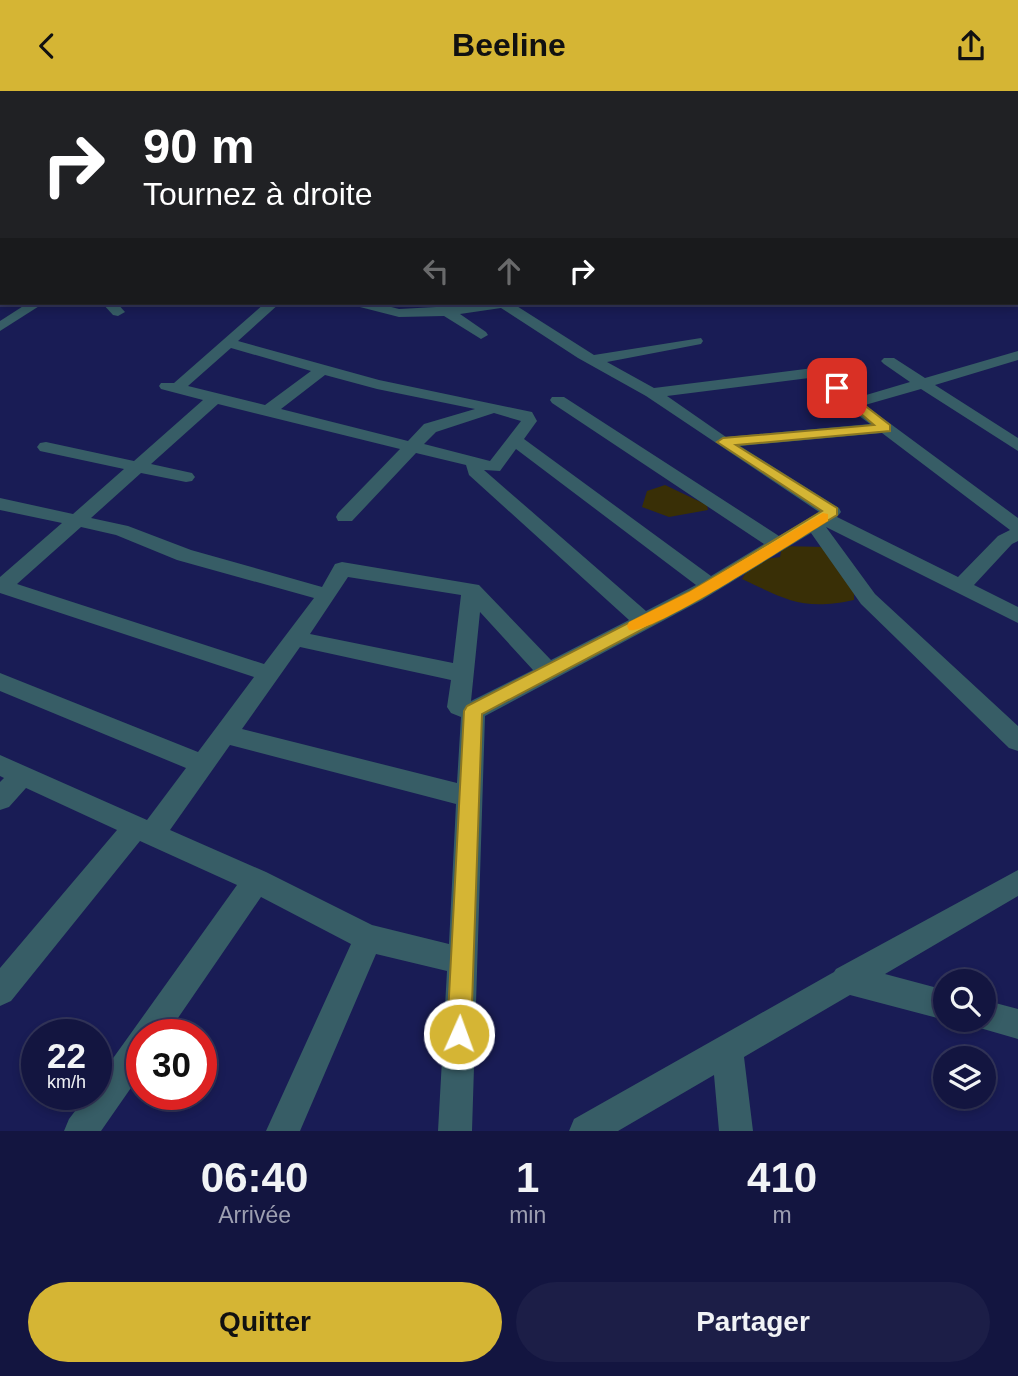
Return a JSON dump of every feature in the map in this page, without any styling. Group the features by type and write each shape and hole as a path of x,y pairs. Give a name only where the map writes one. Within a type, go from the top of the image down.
{"street":[{"path":"0,327 34,305"},
{"path":"228,343 323,369 526,415 529,418 494,467 172,387 271,305"},
{"path":"369,305 399,313 447,312 491,305"},
{"path":"472,590 459,706 473,711 710,586 832,512 652,393 593,360 506,305"},
{"path":"447,312 481,335"},
{"path":"593,360 696,341"},
{"path":"853,404 1018,355"},
{"path":"889,361 1018,446"},
{"path":"268,411 323,369"},
{"path":"652,393 821,372 853,404 1018,527"},
{"path":"1,586 215,398"},
{"path":"558,400 779,545"},
{"path":"345,517 433,426 492,409"},
{"path":"723,442 885,428"},
{"path":"515,440 710,586"},
{"path":"46,447 186,477"},
{"path":"474,462 475,471 644,621"},
{"path":"0,503 121,530 184,555 327,595"},
{"path":"818,521 1018,616"},
{"path":"818,521 868,599 1018,741"},
{"path":"961,587 1005,540 1018,534"},
{"path":"0,991 201,764 327,595 342,569 472,590 548,672"},
{"path":"1,586 267,673"},
{"path":"293,638 463,674"},
{"path":"0,682 201,764"},
{"path":"455,1131 473,711"},
{"path":"223,734 470,797"},
{"path":"0,799 11,770 256,881 368,939 462,961"},
{"path":"159,1019 256,881"},
{"path":"586,1131 1018,882"},
{"path":"283,1131 368,939"},
{"path":"846,979 933,1002"},
{"path":"996,1018 1018,1024"},
{"path":"727,1048 736,1131"},
{"path":"81,1131 126,1068"}],"shaded area":[{"path":"665,485 707,505 708,510 669,517 642,507 647,491"},
{"path":"782,546 825,547 854,586 854,600 808,604 784,598 742,579 752,561 780,557"}],"slow traffic":[{"path":"635,626 695,595 823,517"}],"route":[{"path":"459,1034 473,711 695,595 832,512 723,442 885,428 837,388"}]}
